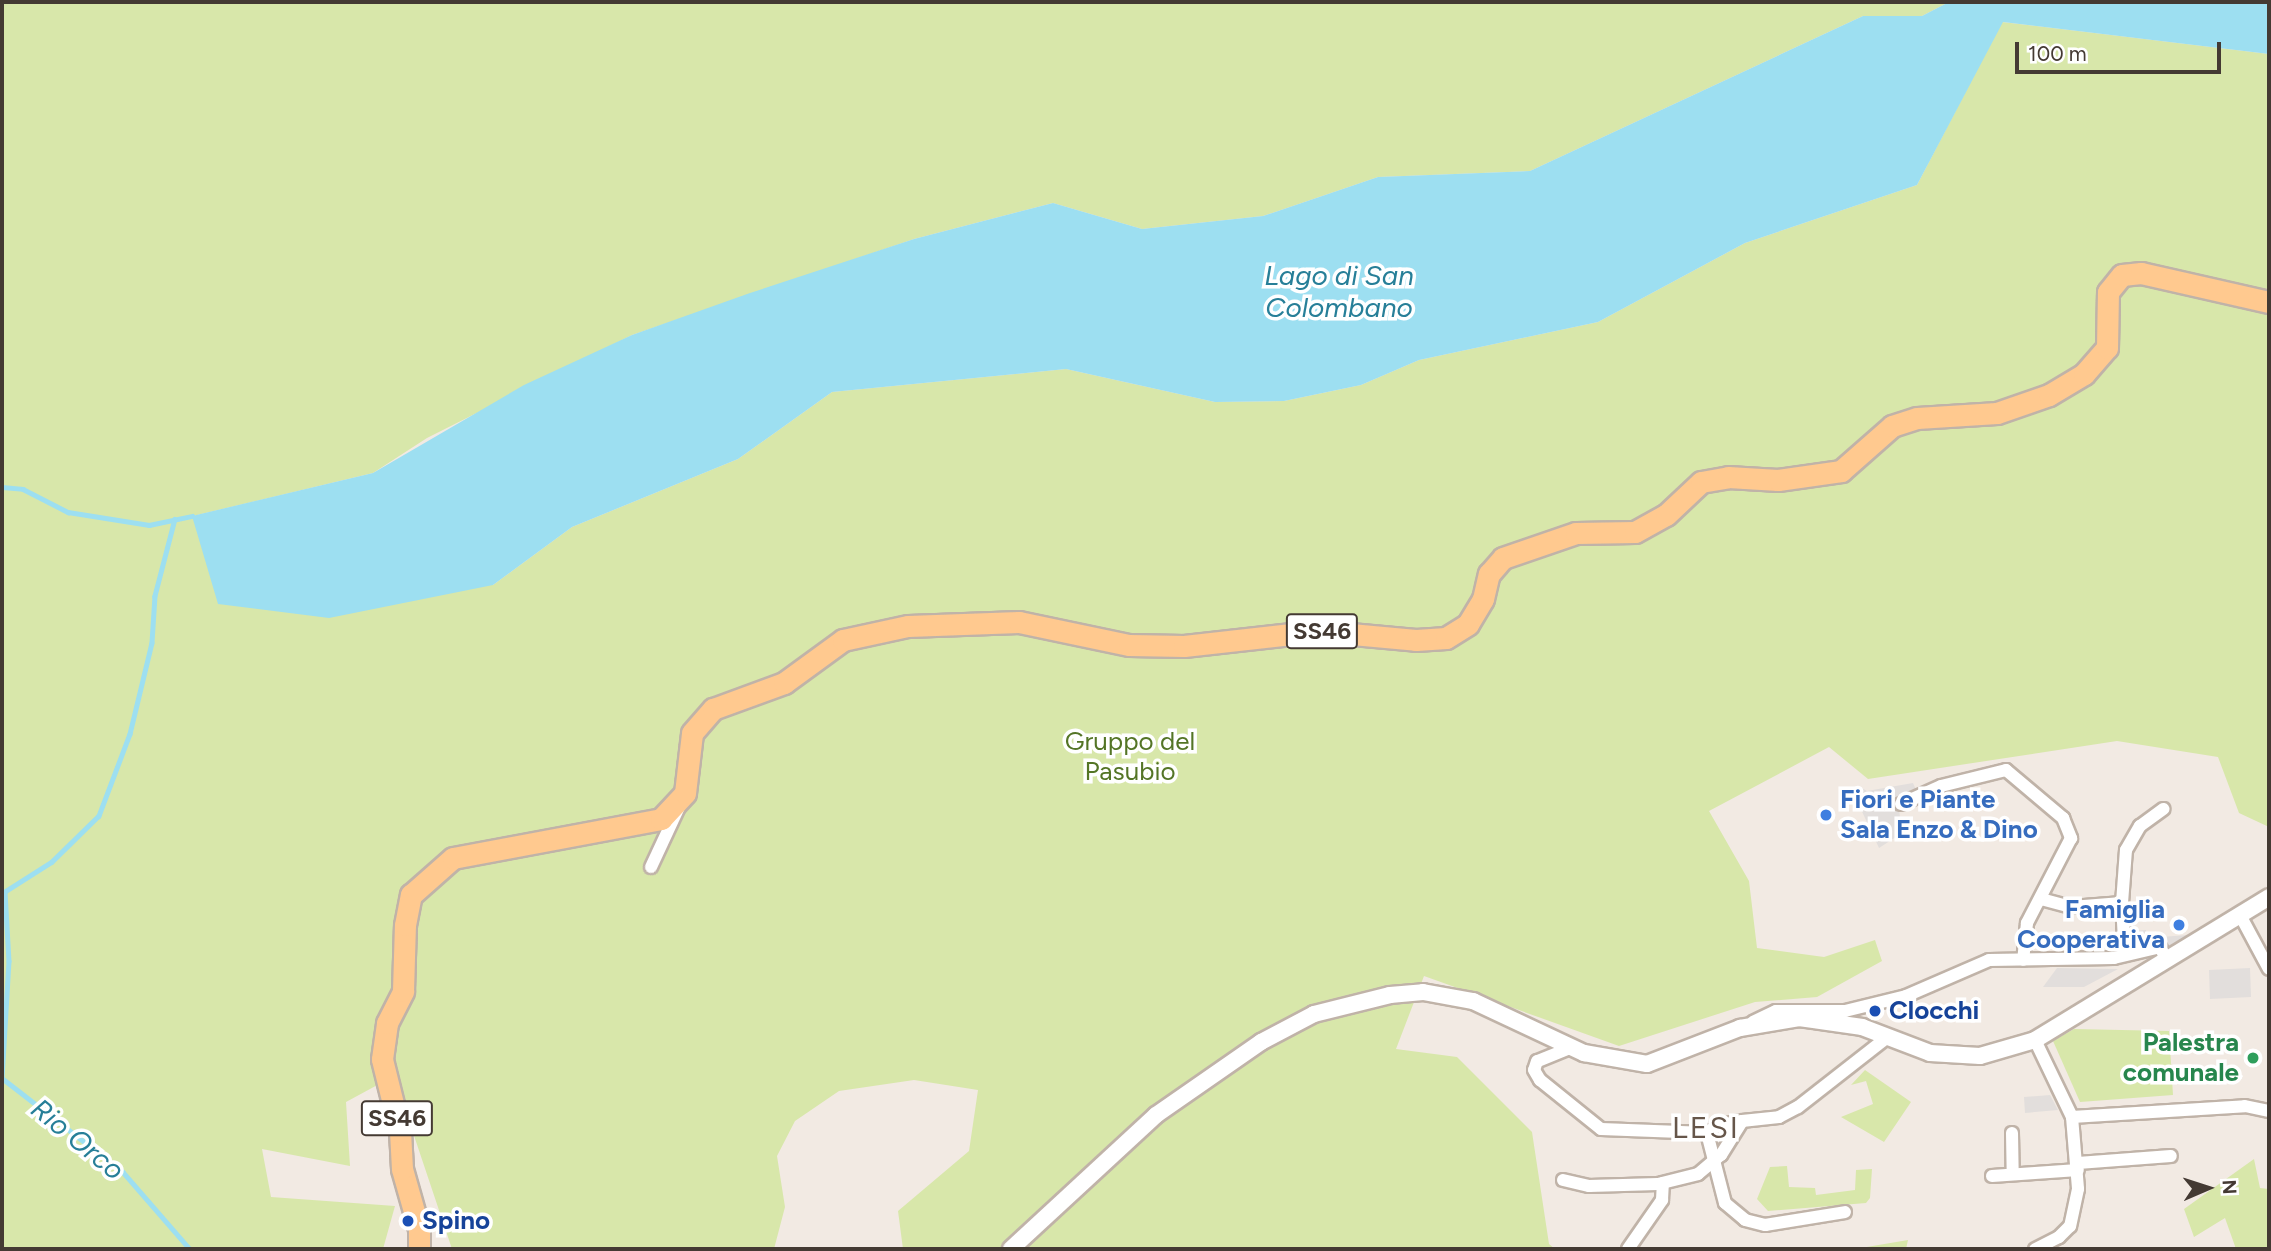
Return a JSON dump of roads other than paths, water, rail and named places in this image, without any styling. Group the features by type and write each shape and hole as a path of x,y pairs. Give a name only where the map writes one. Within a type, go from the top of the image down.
{"main road":[{"name":"SS46","path":"419,1249 419,1229 402,1170 400,1132 382,1059 387,1023 403,991 405,925 411,895 453,858 598,834 661,819 685,793 692,733 713,709 784,683 843,640 908,626 1018,622 1129,645 1184,646 1318,631 1416,640 1446,638 1468,624 1489,574 1503,558 1576,533 1635,532 1666,515 1701,482 1728,477 1778,480 1840,471 1892,426 1917,418 1997,413 2049,395 2084,374 2107,348 2108,292 2122,275 2141,273 2269,302"}],"street":[{"path":"1901,804 1941,786 2006,770 2063,818 2071,838 2026,923 2024,960"},
{"path":"651,867 685,793"},
{"path":"2129,952 2124,941 2122,903 2126,850 2131,838 2164,809"},
{"path":"1740,1028 1800,1018 1862,1027 1930,1053 1966,1056 1994,1054 2035,1040 2165,957 2269,897"},
{"path":"2041,899 2071,906 2122,903"},
{"path":"2240,915 2269,969"},
{"path":"1011,1249 1156,1115 1261,1042 1314,1014 1390,995 1448,995 1473,1001 1570,1048 1647,1063 1740,1028 1776,1011 1845,1011 1906,996 1971,965 2024,960 2115,958 2129,952 2160,947 2165,957"},
{"path":"1570,1048 1538,1061 1534,1070 1601,1129 1707,1133 1716,1126 1779,1117 1798,1107 1889,1036"},
{"path":"2035,1040 2072,1117 2078,1166 2076,1212 2070,1226 2059,1237 2035,1249"},
{"path":"2072,1117 2245,1106 2269,1111"},
{"path":"1563,1180 1589,1186 1662,1183 1698,1174 1711,1163 1742,1121"},
{"path":"1707,1133 1711,1163 1725,1203 1745,1220 1765,1225 1845,1212"},
{"path":"2012,1133 2013,1172"},
{"path":"1992,1176 2171,1156"},
{"path":"1628,1249 1662,1200 1662,1183"}],"water":[{"name":"Lago di San Colombano","path":"1949,2 2269,2 2269,54 2003,22 1917,185 1745,243 1598,322 1419,360 1361,385 1284,401 1215,402 1066,369 832,392 738,459 572,527 493,585 329,618 218,604 192,516 373,473 524,385 632,335 750,293 914,239 1053,203 1142,229 1263,216 1378,177 1530,171 1863,16 1922,16"}],"waterway":[{"path":"2,487 23,489 68,512 149,525 192,516"},
{"name":"Rio Orco","path":"175,519 155,596 152,643 130,734 99,816 52,862 5,892 9,961 2,1078 123,1172 190,1249"}],"place":[{"name":"Fiori e Piante Sala Enzo & Dino","path":"1826,815"},
{"name":"Famiglia Cooperativa","path":"2179,925"},
{"name":"Clocchi","path":"1875,1011"},
{"name":"Palestra comunale","path":"2253,1058"},
{"name":"Spino","path":"408,1221"}],"district":[{"name":"LESI","path":"1706,1128"}],"park label":[{"name":"Gruppo del Pasubio","path":"1130,757"}]}
